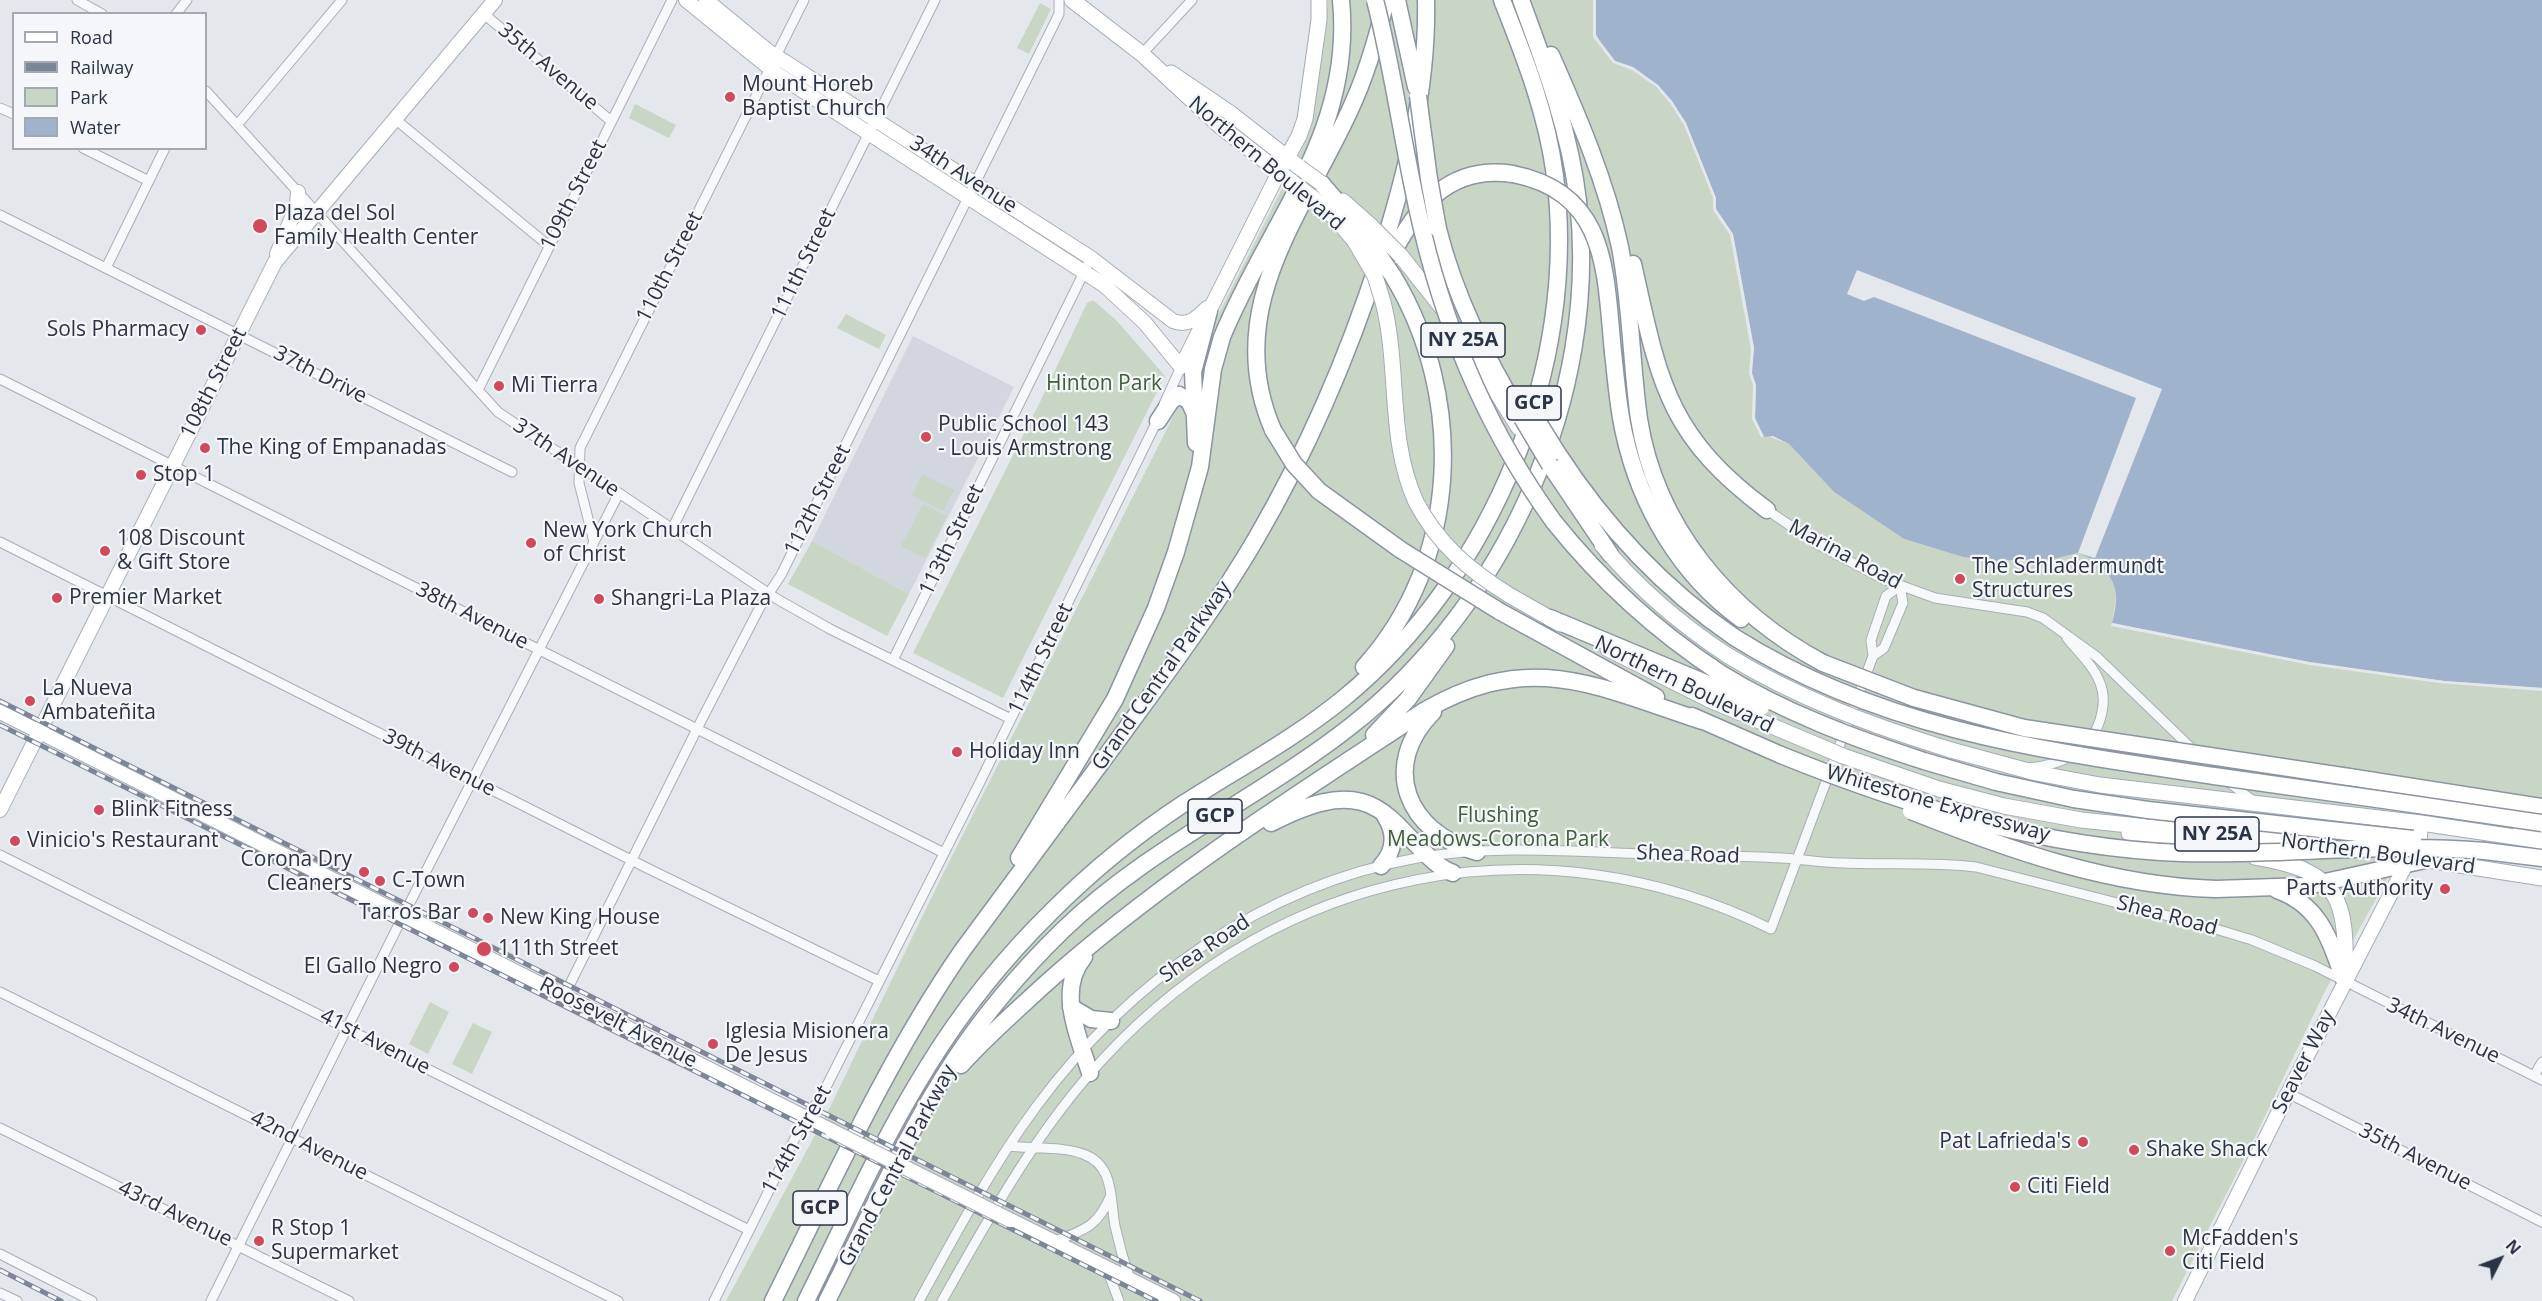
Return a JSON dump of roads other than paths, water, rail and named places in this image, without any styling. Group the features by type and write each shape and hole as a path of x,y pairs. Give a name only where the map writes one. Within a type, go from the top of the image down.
{"highway":[{"path":"951,967 1103,720 1127,676 1171,568 1202,454 1218,349 1232,313 1316,151 1333,105 1341,59 1341,0"},
{"path":"1375,0 1418,213 1443,305 1470,375 1494,425 1521,474 1554,522 1628,603 1672,640 1715,687"},
{"path":"1273,430 1262,399 1256,362 1256,331 1263,293 1276,258 1357,95 1370,61 1386,0"},
{"path":"1397,0 1443,228 1477,312 1503,364 1523,417 1610,554"},
{"name":"Grand Central Parkway","path":"773,1301 884,1081 951,967 1163,678 1227,586 1301,456 1325,405 1360,318 1401,189 1413,139 1425,57 1426,0"},
{"name":"Grand Central Parkway","path":"806,1301 911,1093 962,1015 1009,956 1054,909 1124,846 1177,808 1296,733 1342,699 1377,668 1410,634 1444,590 1475,540 1500,490 1524,433 1540,384 1557,292 1559,244 1557,199 1549,141 1538,95 1502,0"},
{"path":"1523,0 1580,124 1624,232 1656,362 1672,406 1686,431 1710,462 1731,483 1767,510"},
{"name":"Grand Central Parkway","path":"827,1301 917,1123 955,1059 988,1013 1037,956 1077,917 1150,858 1340,735 1403,679 1435,644 1464,607 1495,559 1517,516 1546,449 1564,393 1578,318 1581,262 1578,205 1569,149 1554,94 1523,0"},
{"path":"1580,124 1605,194 1619,245 1626,288 1638,412 1652,468 1670,513 1694,553 1743,614"},
{"path":"1360,318 1404,230 1429,200 1449,185 1468,177 1490,173 1513,174 1540,182 1561,194 1578,209 1593,231 1603,262 1625,440 1636,477 1651,511 1670,544 1691,572 1718,600 1823,663 1914,698 2015,726 2091,740 2542,807"},
{"path":"1296,733 1357,674 1392,631 1420,576 1439,508 1444,452 1438,393 1423,337 1393,276 1363,232 1317,191"},
{"path":"1277,229 1256,281 1247,325 1251,375 1258,399 1294,465 1319,491 1401,550 1499,611 1702,721"},
{"path":"1192,493 1196,454 1193,391 1195,364 1209,311"},
{"path":"1181,368 1193,391"},
{"path":"1158,421 1171,401 1179,395 1189,400 1194,415"},
{"path":"1551,462 1593,505 1632,551 1673,590 1734,637 1787,667 1847,694 1917,719 1990,739 2102,760 2542,823"},
{"path":"1305,789 1377,733 1418,686 1484,588 1503,552 1517,516"},
{"path":"1550,618 1833,735 2014,786 2092,803 2383,834 2485,851"},
{"path":"917,1123 951,1077 979,1046 1077,956 1197,864 1305,789 1424,711 1456,695 1502,680 1529,676 1558,677 1589,684 1702,721"},
{"path":"1456,695 1436,709 1414,735 1406,754 1405,781 1411,802 1426,825 1455,844 1477,852"},
{"name":"Whitestone Expressway","path":"1702,721 1781,755 1871,788 1977,820 2040,836 2105,847 2198,853 2365,847 2485,851 2542,858"},
{"path":"1781,755 1925,817 2067,866 2140,883 2216,889 2324,884 2414,861"},
{"path":"2349,777 2542,795"},
{"path":"1197,864 1272,822 1306,807 1345,800 1366,803 1378,809 1442,868 1453,873"},
{"path":"1378,809 1389,823 1393,842 1390,854 1382,866"},
{"path":"2271,888 2294,897 2314,914 2326,934 2345,982"},
{"path":"1090,1073 1071,1007 1071,987 1079,963 1133,911"},
{"path":"1071,1007 1091,1019 1111,1020"}],"main road":[{"name":"108th Street","path":"0,810 275,262 495,0"},
{"name":"34th Avenue","path":"686,0 769,69 1084,272 1133,311 1181,368"},
{"name":"34th Avenue","path":"706,0 776,56 1091,258 1178,323 1190,322 1197,318 1216,295"},
{"name":"Northern Boulevard","path":"1072,0 1142,54 1215,102 1293,162 1317,191"},
{"name":"114th Street","path":"1181,368 1279,172 1293,162 1305,119 1319,20 1319,0"},
{"name":"Northern Boulevard","path":"1142,54 1211,119 1292,182 1317,191"},
{"path":"275,262 297,204 298,192"},
{"name":"Northern Boulevard","path":"1363,232 1401,256 1439,303 1523,417"},
{"name":"Northern Boulevard","path":"1363,232 1383,302 1388,329 1400,455 1416,502 1430,526 1454,555 1476,574 1550,618"},
{"name":"Northern Boulevard","path":"1610,554 1661,605 1727,655 1772,681 1822,705 1950,750 2016,768 2110,787 2421,823 2542,841"},
{"name":"Northern Boulevard","path":"1715,687 1843,756 1939,789 2023,810 2090,821 2287,841 2542,878"},
{"name":"Roosevelt Avenue","path":"0,712 1173,1301"},
{"path":"2023,810 2165,841 2287,862 2304,868 2324,884 2336,898 2345,922 2345,982"},
{"name":"Seaver Way","path":"2185,1301 2345,982 2414,861 2421,834 2421,823"}],"street":[{"path":"77,0 98,12"},
{"path":"178,12 187,0"},
{"path":"237,125 342,0"},
{"name":"109th Street","path":"478,390 672,0"},
{"name":"110th Street","path":"594,543 579,483 580,448 804,0"},
{"name":"111th Street","path":"672,529 935,0"},
{"name":"112th Street","path":"564,996 697,728 768,593 781,574 1059,14 1059,0"},
{"path":"1142,54 1192,0"},
{"name":"35th Avenue","path":"484,14 611,121"},
{"name":"37th Avenue","path":"207,92 478,390 512,423 768,593 822,625 1011,719"},
{"path":"395,119 549,246"},
{"path":"87,150 149,181"},
{"path":"106,268 164,150"},
{"name":"37th Drive","path":"0,215 512,472"},
{"name":"113th Street","path":"893,660 1091,258"},
{"name":"114th Street","path":"714,1301 806,1118 820,1099 944,853 1158,421 1181,368"},
{"name":"38th Avenue","path":"0,379 944,853"},
{"path":"212,1301 347,1028 619,493"},
{"name":"Marina Road","path":"1767,510 1833,554 1900,586 1954,602 2027,612 2043,618 2085,646 2226,782 2247,797 2263,804"},
{"name":"39th Avenue","path":"0,542 632,860 879,981"},
{"path":"1797,860 1873,656 1870,640 1886,596 1900,586 1903,603 1884,648 1873,656"},
{"name":"Marina Road","path":"2016,768 2049,765 2079,753 2092,739 2099,723 2104,698 2100,684 2093,670 2061,632"},
{"path":"2477,831 2542,830"},
{"name":"Shea Road","path":"923,1299 972,1206 1009,1146 1037,1106 1111,1020 1171,969 1235,926 1301,893 1382,866 1428,856 1519,851 1976,867 2215,928 2287,954 2345,982"},
{"name":"41st Avenue","path":"0,855 749,1230"},
{"name":"Shea Road","path":"942,1301 1001,1196 1032,1149 1090,1073 1173,993 1220,959 1261,935 1356,894 1395,883 1453,873 1542,871 1636,882 1692,896 1771,929 1797,860"},
{"name":"34th Avenue","path":"2345,982 2538,1078"},
{"name":"42nd Avenue","path":"0,992 618,1301"},
{"path":"2538,1078 2542,1062"},
{"name":"35th Avenue","path":"2288,1093 2542,1222"},
{"name":"43rd Avenue","path":"0,1128 349,1301"},
{"path":"1009,1146 1075,1152 1089,1156 1105,1172 1112,1192 1115,1225 1130,1280"},
{"path":"1053,1242 1096,1222 1104,1212 1112,1192"},
{"path":"0,1254 92,1301"},
{"path":"1107,1269 1119,1301"},
{"path":"0,1293 17,1301"}],"water":[{"path":"1596,0 2542,0 2542,688 2444,681 2309,662 2112,623 2116,593 2111,579 2101,567 2103,564 2078,553 2053,559 1992,561 1963,557 1904,539 1834,492 1789,444 1773,436 1764,437 1755,418 1756,385 1751,373 1754,348 1733,234 1716,209 1716,198 1686,123 1672,102 1633,67 1615,61 1596,35"}],"railway":[{"path":"0,701 1200,1301"},
{"path":"0,725 1156,1301"},
{"path":"0,1270 61,1301"}],"place":[{"name":"Mount Horeb Baptist Church","path":"730,97"},
{"name":"Plaza del Sol Family Health Center","path":"260,226"},
{"name":"Sols Pharmacy","path":"201,330"},
{"name":"Mi Tierra","path":"499,386"},
{"name":"Public School 143 - Louis Armstrong","path":"926,437"},
{"name":"The King of Empanadas","path":"205,448"},
{"name":"Stop 1","path":"141,475"},
{"name":"New York Church of Christ","path":"531,543"},
{"name":"108 Discount & Gift Store","path":"105,551"},
{"name":"The Schladermundt Structures","path":"1960,579"},
{"name":"Premier Market","path":"57,598"},
{"name":"Shangri-La Plaza","path":"599,599"},
{"name":"La Nueva Ambateñita","path":"30,701"},
{"name":"Holiday Inn","path":"957,752"},
{"name":"Blink Fitness","path":"99,810"},
{"name":"Vinicio's Restaurant","path":"15,841"},
{"name":"Corona Dry Cleaners","path":"364,872"},
{"name":"C-Town","path":"380,881"},
{"name":"Parts Authority","path":"2445,889"},
{"name":"Tarros Bar","path":"473,913"},
{"name":"New King House","path":"488,918"},
{"name":"111th Street","path":"484,949"},
{"name":"El Gallo Negro","path":"454,967"},
{"name":"Iglesia Misionera De Jesus","path":"713,1044"},
{"name":"Pat Lafrieda's","path":"2083,1142"},
{"name":"Shake Shack","path":"2134,1150"},
{"name":"Citi Field","path":"2015,1187"},
{"name":"R Stop 1 Supermarket","path":"259,1241"},
{"name":"McFadden's Citi Field","path":"2170,1251"}],"park label":[{"name":"Hinton Park","path":"1104,384"},
{"name":"Flushing Meadows-Corona Park","path":"1498,828"}]}
